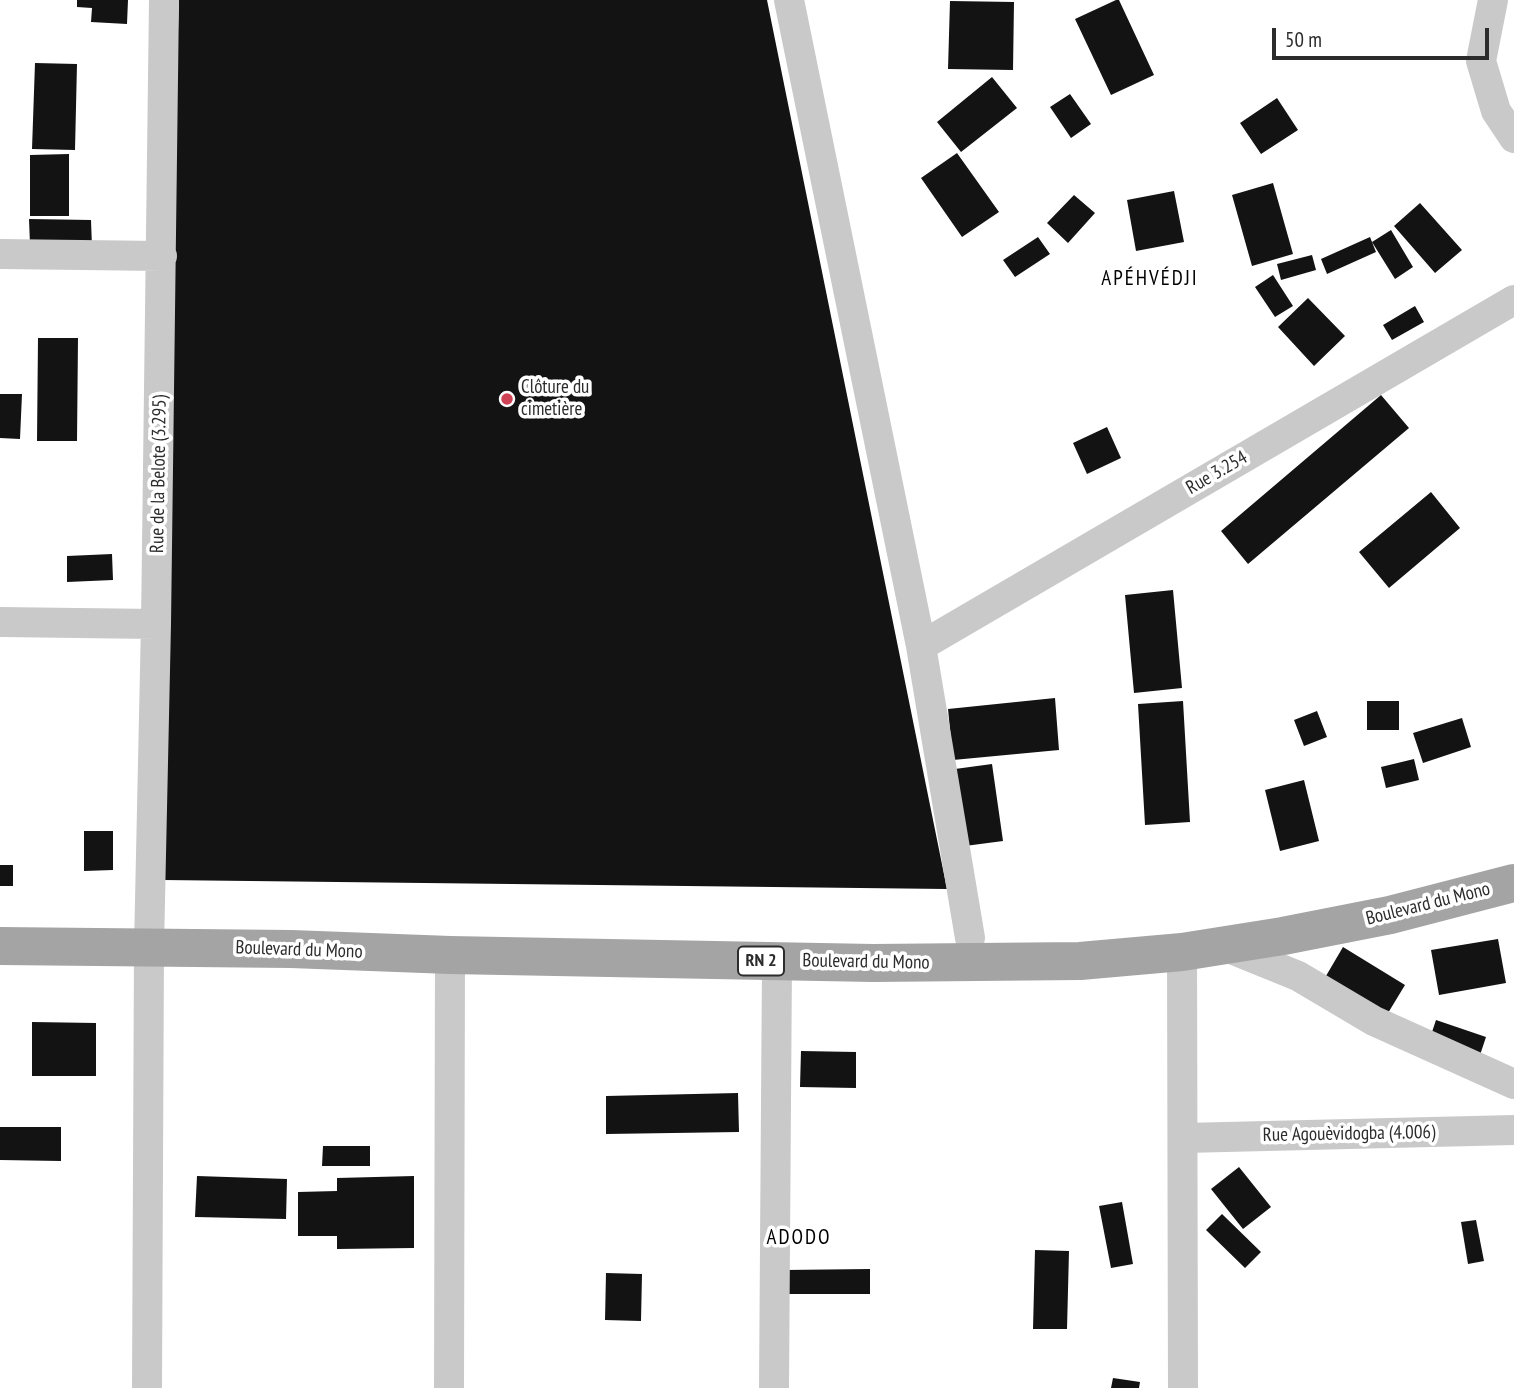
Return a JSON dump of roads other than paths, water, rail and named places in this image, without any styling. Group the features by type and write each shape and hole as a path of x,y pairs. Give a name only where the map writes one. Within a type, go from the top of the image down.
{"main road":[{"name":"Boulevard du Mono","path":"0,946 150,937 714,940 1123,936 1233,924 1330,906 1514,864"},
{"name":"Boulevard du Mono","path":"0,925 291,949 450,955 1026,963 1080,961 1224,946 1390,915 1514,883"}],"street":[{"name":"Rue de la Belote (3.295)","path":"148,1388 150,937 164,0"},
{"path":"789,0 921,646 970,938"},
{"path":"1493,0 1482,61 1496,111 1514,138"},
{"path":"0,254 162,256"},
{"name":"Rue 3.254","path":"921,646 1514,300"},
{"path":"0,622 156,624"},
{"path":"1224,946 1298,976 1374,1021 1514,1084"},
{"path":"1182,952 1183,1388"},
{"path":"449,1388 450,955"},
{"path":"774,1388 778,961"},
{"name":"Rue Agouèvidogba (4.006)","path":"1184,1138 1514,1130"}],"place":[{"name":"Clôture du cimetière","path":"507,399"}],"district":[{"name":"APÉHVÉDJI","path":"1150,279"},
{"name":"ADODO","path":"799,1238"}]}
